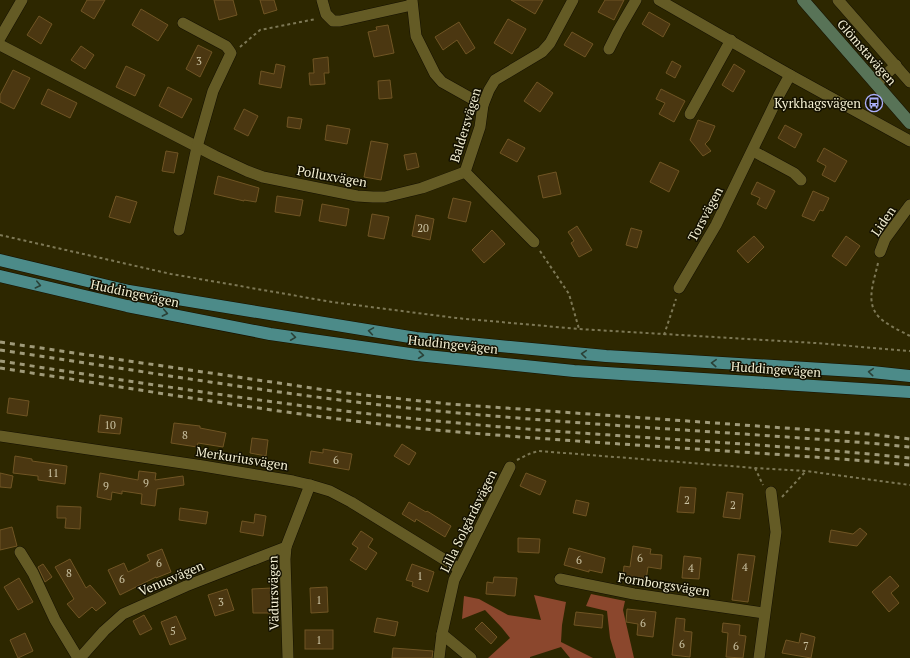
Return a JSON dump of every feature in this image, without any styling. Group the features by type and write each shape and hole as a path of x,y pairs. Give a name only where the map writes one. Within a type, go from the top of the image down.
{"main road":[{"name":"Glömstavägen","path":"803,0 910,123"},
{"name":"Huddingevägen","path":"0,260 129,291 416,338 606,356 872,372 910,376"},
{"name":"Huddingevägen","path":"0,276 127,306 262,332 417,355 574,371 910,392"}],"street":[{"path":"0,38 22,0"},
{"path":"322,0 328,17 333,21 340,21 412,2 416,36 435,74 442,82 483,105"},
{"name":"Baldersvägen","path":"534,242 465,172 480,127 483,105 495,80 542,52 550,42 573,0"},
{"path":"609,49 636,0"},
{"path":"659,0 790,75 910,141"},
{"path":"838,0 910,82"},
{"path":"179,230 197,147 213,91 231,54 226,46 183,23"},
{"path":"690,114 731,40"},
{"name":"Polluxvägen","path":"0,45 197,147 263,177 357,196 384,197 422,188 465,172"},
{"path":"876,84 896,65"},
{"name":"Torsvägen","path":"680,288 716,225 790,75"},
{"path":"753,151 794,173 801,180"},
{"name":"Liden","path":"880,252 885,239 910,206"},
{"name":"Merkuriusvägen","path":"0,436 293,480 330,490 458,568"},
{"name":"Lilla Solgårdsvägen","path":"439,658 442,634 458,568 466,556 510,466"},
{"name":"Vädursvägen","path":"288,658 285,560 286,547 310,485"},
{"path":"758,658 776,532 771,492"},
{"name":"Venusvägen","path":"20,552 33,573 55,620 79,658 104,631 124,614 186,586 286,547"},
{"name":"Fornborgsvägen","path":"560,579 634,594 764,613"},
{"path":"442,634 471,658"}],"path":[{"path":"231,54 260,30 328,17"},
{"path":"0,235 171,274 332,302 456,318 579,329 814,343 910,351"},
{"path":"534,242 569,294 579,329"},
{"path":"880,252 871,305 879,318 910,336"},
{"path":"664,335 680,288"},
{"path":"510,466 519,458 539,451 806,471 910,485"},
{"path":"755,468 766,491 771,492"},
{"path":"773,508 806,471"}],"shaded area":[{"path":"591,594 625,601 623,610 634,658 616,658 610,638 607,611 586,606"},
{"path":"534,595 566,602 561,642 593,658 570,658 561,647 530,658 488,658 510,638 485,610 462,619 464,596 479,599 508,615 541,620"}],"building":[{"path":"87,0 105,0 94,19 81,11"},
{"path":"214,0 233,0 237,15 219,20"},
{"path":"260,0 274,0 277,10 264,14"},
{"path":"511,0 543,0 535,14"},
{"path":"605,0 624,0 614,20 598,12"},
{"path":"141,9 168,25 158,41 132,25"},
{"path":"649,12 670,24 663,37 642,24"},
{"path":"39,16 52,24 41,44 27,35"},
{"path":"508,19 526,29 512,54 494,43"},
{"path":"459,22 475,48 466,54 457,40 443,50 435,37"},
{"path":"388,25 394,53 374,57 368,32 377,30 376,27"},
{"path":"572,32 593,44 585,57 564,45"},
{"path":"198,45 212,52 200,77 186,69"},
{"path":"81,46 94,55 85,69 71,60"},
{"path":"328,57 329,73 324,73 325,84 310,85 309,73 314,73 313,59"},
{"path":"672,61 681,66 675,78 666,73"},
{"path":"276,64 285,66 281,88 259,84 261,71 274,74"},
{"path":"734,64 745,71 733,92 722,85"},
{"path":"126,66 145,75 135,96 116,87"},
{"path":"13,70 30,78 14,109 0,102 0,95"},
{"path":"390,80 392,98 379,99 378,81"},
{"path":"537,82 553,93 540,112 524,101"},
{"path":"168,87 192,99 182,118 159,106"},
{"path":"48,89 77,103 70,118 41,104"},
{"path":"661,89 685,101 674,122 659,114 665,103 656,99"},
{"path":"244,109 258,116 248,136 234,129"},
{"path":"288,117 302,119 300,129 287,127"},
{"path":"698,120 715,126 709,140 705,144 711,151 703,156 690,140"},
{"path":"327,125 350,129 347,144 325,140"},
{"path":"785,125 802,134 795,148 778,138"},
{"path":"508,139 525,148 517,162 500,153"},
{"path":"371,141 388,144 381,180 364,177"},
{"path":"824,148 847,161 835,182 822,175 826,166 817,161"},
{"path":"166,151 178,153 174,173 162,171"},
{"path":"416,153 419,167 407,170 404,155"},
{"path":"660,162 679,171 669,192 650,182"},
{"path":"556,172 561,194 543,198 538,176"},
{"path":"218,176 259,188 256,202 244,201 214,194"},
{"path":"757,182 775,191 766,209 757,204 760,198 751,194"},
{"path":"813,191 829,198 823,211 820,210 814,221 802,216"},
{"path":"116,196 137,202 130,223 109,217"},
{"path":"277,196 303,200 300,216 275,212"},
{"path":"453,198 471,202 466,222 448,218"},
{"path":"322,204 349,209 346,226 319,221"},
{"path":"372,214 389,217 384,239 368,236"},
{"path":"416,215 434,219 430,240 412,236"},
{"path":"577,226 592,250 579,257 571,243 574,241 568,232"},
{"path":"631,228 642,231 637,248 626,245"},
{"path":"492,230 505,244 484,263 472,250"},
{"path":"754,236 764,247 748,263 737,251"},
{"path":"846,236 860,246 846,266 832,256"},
{"path":"9,398 29,401 27,416 7,413"},
{"path":"100,415 122,418 120,434 98,432"},
{"path":"174,423 200,426 200,428 226,433 223,447 198,443 197,447 171,443"},
{"path":"252,438 268,440 266,456 250,453"},
{"path":"402,444 416,453 409,465 394,456"},
{"path":"323,449 352,454 349,470 309,463 311,451 323,453"},
{"path":"15,456 32,459 32,461 67,466 65,484 38,480 38,476 13,473"},
{"path":"139,471 156,473 155,480 183,476 184,485 157,489 155,506 141,504 142,494 122,491 122,494 112,492 111,500 97,497 100,473 138,480"},
{"path":"0,473 13,476 11,488 0,487"},
{"path":"526,473 546,481 540,495 520,486"},
{"path":"680,487 696,488 694,513 677,512"},
{"path":"727,492 743,494 740,519 723,517"},
{"path":"576,500 589,503 586,516 573,513"},
{"path":"409,502 451,526 445,537 416,519 415,522 402,514"},
{"path":"57,506 81,507 80,529 65,528 66,518 57,518"},
{"path":"180,508 208,512 206,524 179,520"},
{"path":"255,514 266,516 263,536 240,532 242,521 254,523"},
{"path":"12,527 17,546 0,550 0,530"},
{"path":"860,528 867,534 857,546 829,542 831,530 853,534"},
{"path":"361,531 373,539 368,547 377,553 366,570 350,560 358,548 352,544"},
{"path":"518,538 540,539 539,553 518,552"},
{"path":"633,546 651,549 650,554 662,555 661,569 648,567 646,580 623,576 624,566 630,567"},
{"path":"569,548 605,558 602,573 589,570 589,572 564,565"},
{"path":"162,549 171,572 156,577 120,595 108,570 124,563 128,572 150,561 147,555"},
{"path":"738,554 755,556 748,602 732,600"},
{"path":"684,556 701,558 699,579 682,578"},
{"path":"70,559 86,588 90,585 106,603 96,611 92,607 79,618 67,604 74,599 55,567"},
{"path":"43,564 52,577 45,582 38,567"},
{"path":"412,564 434,572 428,592 412,586 413,582 406,580"},
{"path":"890,576 899,586 891,593 899,603 889,612 872,592"},
{"path":"494,577 517,578 515,596 486,594 487,582 493,583"},
{"path":"19,578 33,602 18,610 4,587"},
{"path":"327,587 328,612 311,613 310,588"},
{"path":"272,588 272,613 253,613 252,589"},
{"path":"227,589 234,610 215,616 208,595"},
{"path":"627,609 656,612 653,637 637,635 638,624 626,622"},
{"path":"576,612 603,615 602,628 574,625"},
{"path":"144,615 152,629 140,635 133,621"},
{"path":"176,616 186,639 170,645 161,622"},
{"path":"377,618 398,622 395,636 374,632"},
{"path":"676,618 685,619 684,631 692,632 690,657 672,655"},
{"path":"482,622 497,637 491,644 475,629"},
{"path":"723,623 740,625 739,635 746,636 743,658 726,657 728,633 722,632"},
{"path":"305,630 333,630 333,649 305,649"},
{"path":"25,633 33,651 18,658 10,640"},
{"path":"801,633 815,637 811,658 782,653 786,640 799,643"},
{"path":"393,648 433,651 432,658 392,658"}],"railway":[{"path":"0,342 346,393 449,404 869,434 910,439"},
{"path":"0,350 336,400 448,412 910,447"},
{"path":"0,361 223,395 335,410 447,422 563,432 852,452 910,458"},
{"path":"0,368 279,411 447,431 910,465"}],"place":[{"name":"Kyrkhagsvägen","path":"874,103"}]}
